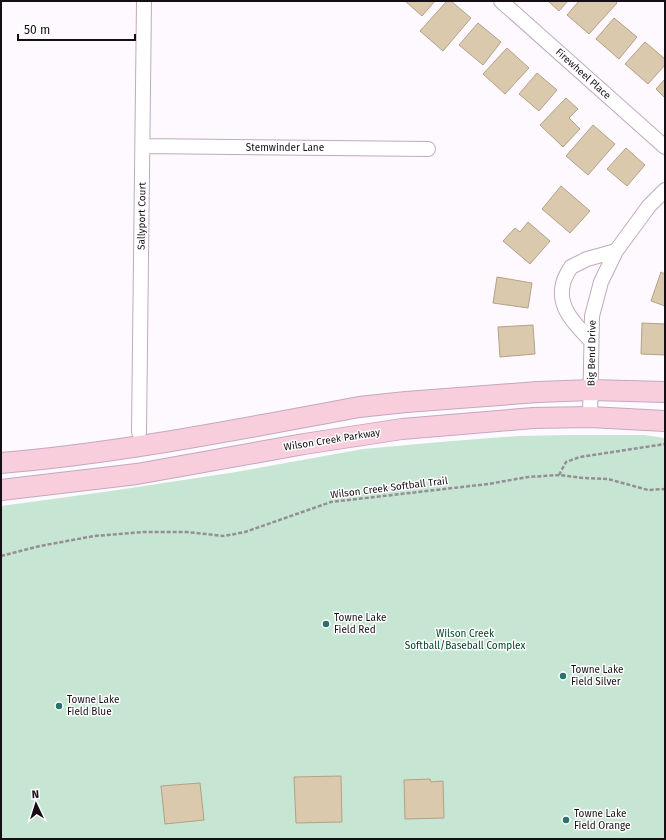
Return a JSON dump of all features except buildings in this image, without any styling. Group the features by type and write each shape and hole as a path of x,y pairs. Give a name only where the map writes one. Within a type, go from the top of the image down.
{"main road":[{"path":"1,463 102,451 188,438 359,407 390,403 530,392 591,390 665,392"},
{"name":"Wilson Creek Parkway","path":"1,490 115,477 304,444 402,429 496,420 590,417 665,421"},
{"path":"188,438 193,464"}],"street":[{"name":"Sallyport Court","path":"139,432 144,1"},
{"name":"Firewheel Place","path":"501,1 665,147"},
{"name":"Stemwinder Lane","path":"143,146 428,149"},
{"name":"Big Bend Drive","path":"590,417 592,316 601,282 616,251 649,206 665,190"},
{"path":"591,341 569,317 563,303 563,285 571,267 587,259 616,251"}],"path":[{"path":"560,475 566,462 580,457 665,444"},
{"name":"Wilson Creek Softball Trail","path":"1,556 40,546 94,536 151,532 187,532 224,536 263,526 331,502 488,484 528,477 560,475 608,479 648,490 665,489"}],"green space":[{"name":"Wilson Creek Softball/Baseball Complex","path":"644,435 665,438 665,839 1,839 1,506 236,472 363,449 518,436"}],"place":[{"name":"Towne Lake Field Red","path":"326,624"},
{"name":"Towne Lake Field Silver","path":"563,676"},
{"name":"Towne Lake Field Blue","path":"59,706"},
{"name":"Towne Lake Field Orange","path":"566,820"}]}
